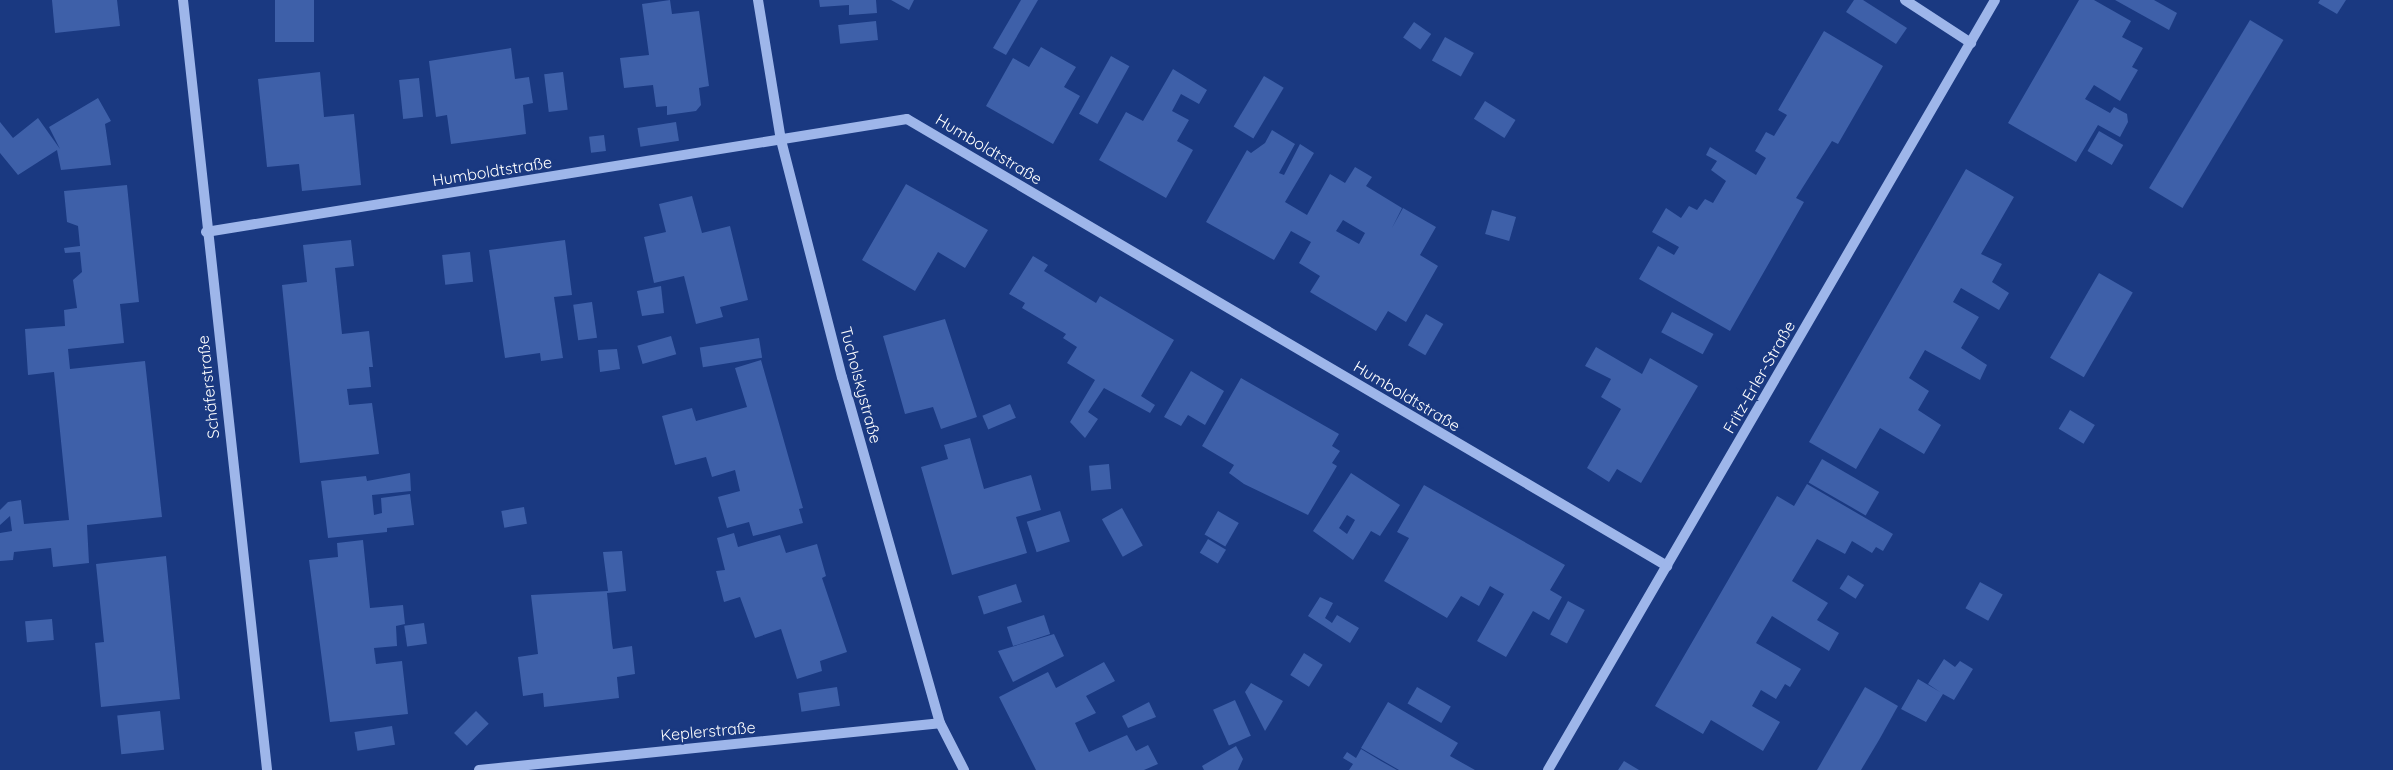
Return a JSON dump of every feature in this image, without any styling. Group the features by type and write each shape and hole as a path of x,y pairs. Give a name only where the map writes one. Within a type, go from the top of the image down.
{"street":[{"name":"Schäferstraße","path":"183,0 206,232 267,770"},
{"name":"Tucholskystraße","path":"758,0 781,140 842,377 940,723 964,770"},
{"path":"1905,0 1971,43"},
{"name":"Fritz-Erler-Straße","path":"1548,770 1995,0"},
{"name":"Humboldtstraße","path":"206,232 907,119 1667,566"},
{"name":"Keplerstraße","path":"479,770 940,723"}],"building":[{"path":"52,0 117,0 120,26 55,33"},
{"path":"275,0 314,0 314,42 275,42"},
{"path":"670,0 672,14 699,11 709,86 699,88 701,105 696,111 667,115 667,106 656,107 653,85 624,88 620,58 649,55 642,4"},
{"path":"819,0 876,0 877,13 849,15 849,5 820,7"},
{"path":"891,0 914,0 909,10"},
{"path":"1021,0 1038,0 1006,55 993,48"},
{"path":"1854,0 1863,0 1907,28 1896,44 1846,12"},
{"path":"2079,0 2094,0 2131,21 2122,37 2143,48 2132,67 2138,70 2120,101 2094,85 2085,99 2110,113 2114,107 2127,114 2128,122 2120,137 2098,125 2076,162 2008,123"},
{"path":"2115,0 2154,0 2177,13 2169,30"},
{"path":"2320,0 2346,0 2337,14 2318,3"},
{"path":"2250,20 2283,40 2182,208 2149,188"},
{"path":"876,21 878,40 840,44 838,25"},
{"path":"1414,22 1431,34 1420,50 1403,38"},
{"path":"1824,31 1883,66 1838,144 1832,141 1796,198 1804,202 1730,331 1639,279 1658,246 1674,255 1679,247 1652,232 1666,208 1681,218 1689,206 1697,210 1705,199 1713,203 1726,181 1711,170 1717,161 1706,155 1710,147 1756,175 1766,158 1755,151 1766,132 1774,136 1787,115 1778,110"},
{"path":"1445,37 1474,53 1461,77 1432,61"},
{"path":"1041,47 1076,67 1064,87 1080,96 1053,144 986,106 1013,58 1029,67"},
{"path":"511,48 515,79 529,77 533,103 523,105 526,134 451,144 447,115 436,117 429,61"},
{"path":"1111,56 1129,66 1097,124 1079,114"},
{"path":"1173,69 1207,90 1199,104 1181,94 1172,111 1189,120 1177,141 1193,150 1166,198 1099,160 1126,112 1143,121"},
{"path":"320,72 324,117 354,114 361,185 302,191 299,164 267,167 258,79"},
{"path":"563,72 568,110 549,112 544,74"},
{"path":"1264,76 1284,88 1253,138 1234,127"},
{"path":"419,78 423,117 403,119 399,80"},
{"path":"98,98 111,121 105,124 111,165 61,170 57,150 18,175 0,153 0,122 13,138 38,118 60,149 49,127"},
{"path":"1485,101 1516,120 1504,138 1474,119"},
{"path":"676,122 679,141 640,147 637,128"},
{"path":"1272,130 1295,144 1279,173 1284,175 1300,144 1314,153 1285,202 1307,215 1330,174 1345,183 1355,167 1372,177 1366,186 1402,208 1392,228 1403,208 1436,227 1420,255 1438,266 1406,322 1388,311 1376,331 1310,292 1320,276 1299,263 1311,242 1291,231 1274,260 1206,222 1247,150 1251,153 1265,143","holes":["1343,220 1365,233 1359,244 1336,231"]},
{"path":"2099,131 2123,145 2112,165 2088,151"},
{"path":"604,135 606,151 591,153 589,137"},
{"path":"1966,169 2014,197 1981,254 2002,264 1992,282 2009,293 1999,310 1961,288 1953,302 1979,317 1961,348 1987,365 1980,380 1925,350 1909,378 1929,391 1918,410 1941,425 1924,454 1880,428 1856,469 1809,442"},
{"path":"906,184 988,230 965,268 938,252 915,291 862,260"},
{"path":"127,185 139,302 120,304 124,343 68,349 70,369 145,361 162,517 87,525 89,563 53,567 51,548 14,552 13,560 0,561 0,533 12,531 10,516 0,525 0,510 8,502 21,500 24,524 69,520 54,372 28,375 25,329 65,326 64,310 77,308 73,280 82,272 80,252 65,253 64,248 80,246 78,226 67,222 64,191"},
{"path":"692,196 702,233 730,226 748,300 720,307 723,317 696,324 684,276 654,283 644,237 666,232 659,204"},
{"path":"1492,210 1516,217 1509,241 1485,234"},
{"path":"351,240 354,266 335,268 342,334 369,331 373,367 369,367 371,387 347,389 349,405 372,403 379,454 300,463 282,285 307,282 303,245"},
{"path":"565,240 572,295 554,297 563,358 541,361 540,353 505,358 489,250"},
{"path":"470,252 473,282 445,285 442,255"},
{"path":"1033,256 1048,265 1044,271 1096,303 1100,296 1174,340 1141,396 1155,405 1150,413 1104,388 1088,412 1098,419 1085,438 1070,422 1095,380 1067,363 1077,347 1063,338 1066,334 1022,308 1025,303 1009,294"},
{"path":"2099,273 2133,292 2084,377 2050,358"},
{"path":"661,286 664,313 642,316 637,291"},
{"path":"592,302 597,338 578,340 573,305"},
{"path":"1672,312 1713,334 1703,354 1661,332"},
{"path":"1426,314 1443,324 1425,355 1408,345"},
{"path":"945,319 977,417 941,429 933,407 905,414 883,336"},
{"path":"671,336 676,354 643,364 637,346"},
{"path":"759,338 762,358 703,367 700,347"},
{"path":"1596,347 1642,374 1650,358 1698,386 1641,483 1617,469 1609,482 1587,468 1621,409 1601,397 1611,379 1585,366"},
{"path":"617,349 620,369 600,372 598,350"},
{"path":"761,360 803,508 799,509 803,523 753,536 749,522 727,528 718,497 740,491 735,470 712,477 706,457 675,465 662,416 692,408 696,421 747,407 735,368"},
{"path":"1191,371 1224,391 1205,425 1188,415 1181,426 1164,417"},
{"path":"1241,378 1339,434 1332,446 1340,451 1332,463 1337,466 1308,515 1244,484 1229,473 1234,465 1202,446"},
{"path":"1010,404 1016,418 988,430 982,416"},
{"path":"2070,410 2095,425 2084,444 2059,429"},
{"path":"970,438 984,489 1031,475 1041,510 1016,517 1027,553 952,575 921,467 948,459 944,445"},
{"path":"1822,459 1879,492 1866,515 1808,482"},
{"path":"1109,464 1111,489 1091,491 1089,466"},
{"path":"410,473 411,491 372,495 374,515 382,513 381,498 410,494 414,525 387,528 387,532 328,538 321,481 366,476 367,481"},
{"path":"1351,473 1400,505 1380,536 1371,531 1353,560 1313,531","holes":["1347,515 1355,520 1347,534 1339,528"]},
{"path":"1807,484 1893,534 1883,551 1876,547 1872,553 1852,541 1845,554 1817,539 1792,581 1828,603 1817,620 1839,633 1829,651 1772,616 1756,643 1801,669 1790,687 1785,684 1776,699 1761,690 1752,706 1780,722 1763,751 1711,720 1703,734 1655,706 1777,496 1794,506"},
{"path":"1424,485 1565,565 1550,590 1562,597 1549,620 1533,611 1506,657 1477,641 1504,594 1490,586 1479,606 1461,596 1447,618 1384,581 1409,538 1397,532"},
{"path":"524,507 527,524 504,528 501,511"},
{"path":"1122,508 1143,546 1123,557 1102,519"},
{"path":"1060,511 1070,541 1037,552 1027,522"},
{"path":"1218,511 1239,523 1225,546 1204,534"},
{"path":"734,533 738,547 780,535 786,553 817,544 826,576 822,578 847,652 820,661 822,671 797,679 781,629 755,638 740,597 724,602 716,571 725,570 717,538"},
{"path":"1208,539 1226,550 1218,564 1200,553"},
{"path":"363,540 370,608 403,605 405,624 396,626 397,646 374,648 376,664 402,661 408,714 330,722 309,560 338,557 337,543"},
{"path":"622,551 626,591 607,593 612,643 613,649 632,646 635,674 617,677 619,698 544,707 543,693 523,696 518,657 538,654 531,595 608,591 603,552"},
{"path":"166,556 180,699 101,707 95,643 104,642 96,564"},
{"path":"1848,575 1864,585 1856,599 1840,589"},
{"path":"1980,582 2003,595 1988,621 1965,608"},
{"path":"1016,584 1022,602 984,614 978,596"},
{"path":"1320,597 1333,603 1325,618 1332,623 1337,615 1359,628 1350,643 1308,616"},
{"path":"1568,601 1585,610 1567,643 1550,635"},
{"path":"1044,615 1050,634 1013,646 1007,627"},
{"path":"52,619 54,640 27,642 25,621"},
{"path":"424,623 427,644 407,647 404,626"},
{"path":"1054,634 1064,656 1013,682 998,651"},
{"path":"1304,653 1323,665 1309,687 1290,675"},
{"path":"1944,659 1955,667 1960,661 1973,669 1954,700 1943,694 1926,722 1901,709 1918,679 1940,692 1928,684"},
{"path":"1104,662 1115,681 1086,696 1096,713 1075,723 1089,752 1127,735 1136,751 1148,745 1158,764 1144,770 1036,770 999,697 1048,672 1056,688"},
{"path":"1251,683 1283,701 1265,731 1245,692"},
{"path":"837,687 840,706 801,712 798,693"},
{"path":"1417,687 1451,707 1441,723 1408,703"},
{"path":"1865,687 1898,706 1879,740 1861,770 1817,770"},
{"path":"1235,700 1251,736 1229,745 1213,710"},
{"path":"1149,702 1156,717 1128,728 1122,716"},
{"path":"1388,702 1458,743 1450,756 1475,770 1399,770 1361,748"},
{"path":"160,711 164,750 121,754 117,715"},
{"path":"476,711 489,724 467,746 454,733"},
{"path":"392,726 395,745 357,751 354,732"},
{"path":"1236,746 1243,759 1238,770 1204,770 1202,766"},
{"path":"1361,749 1397,770 1349,770 1353,764 1343,758 1347,752 1356,758"},
{"path":"1624,761 1639,770 1618,770"}]}
